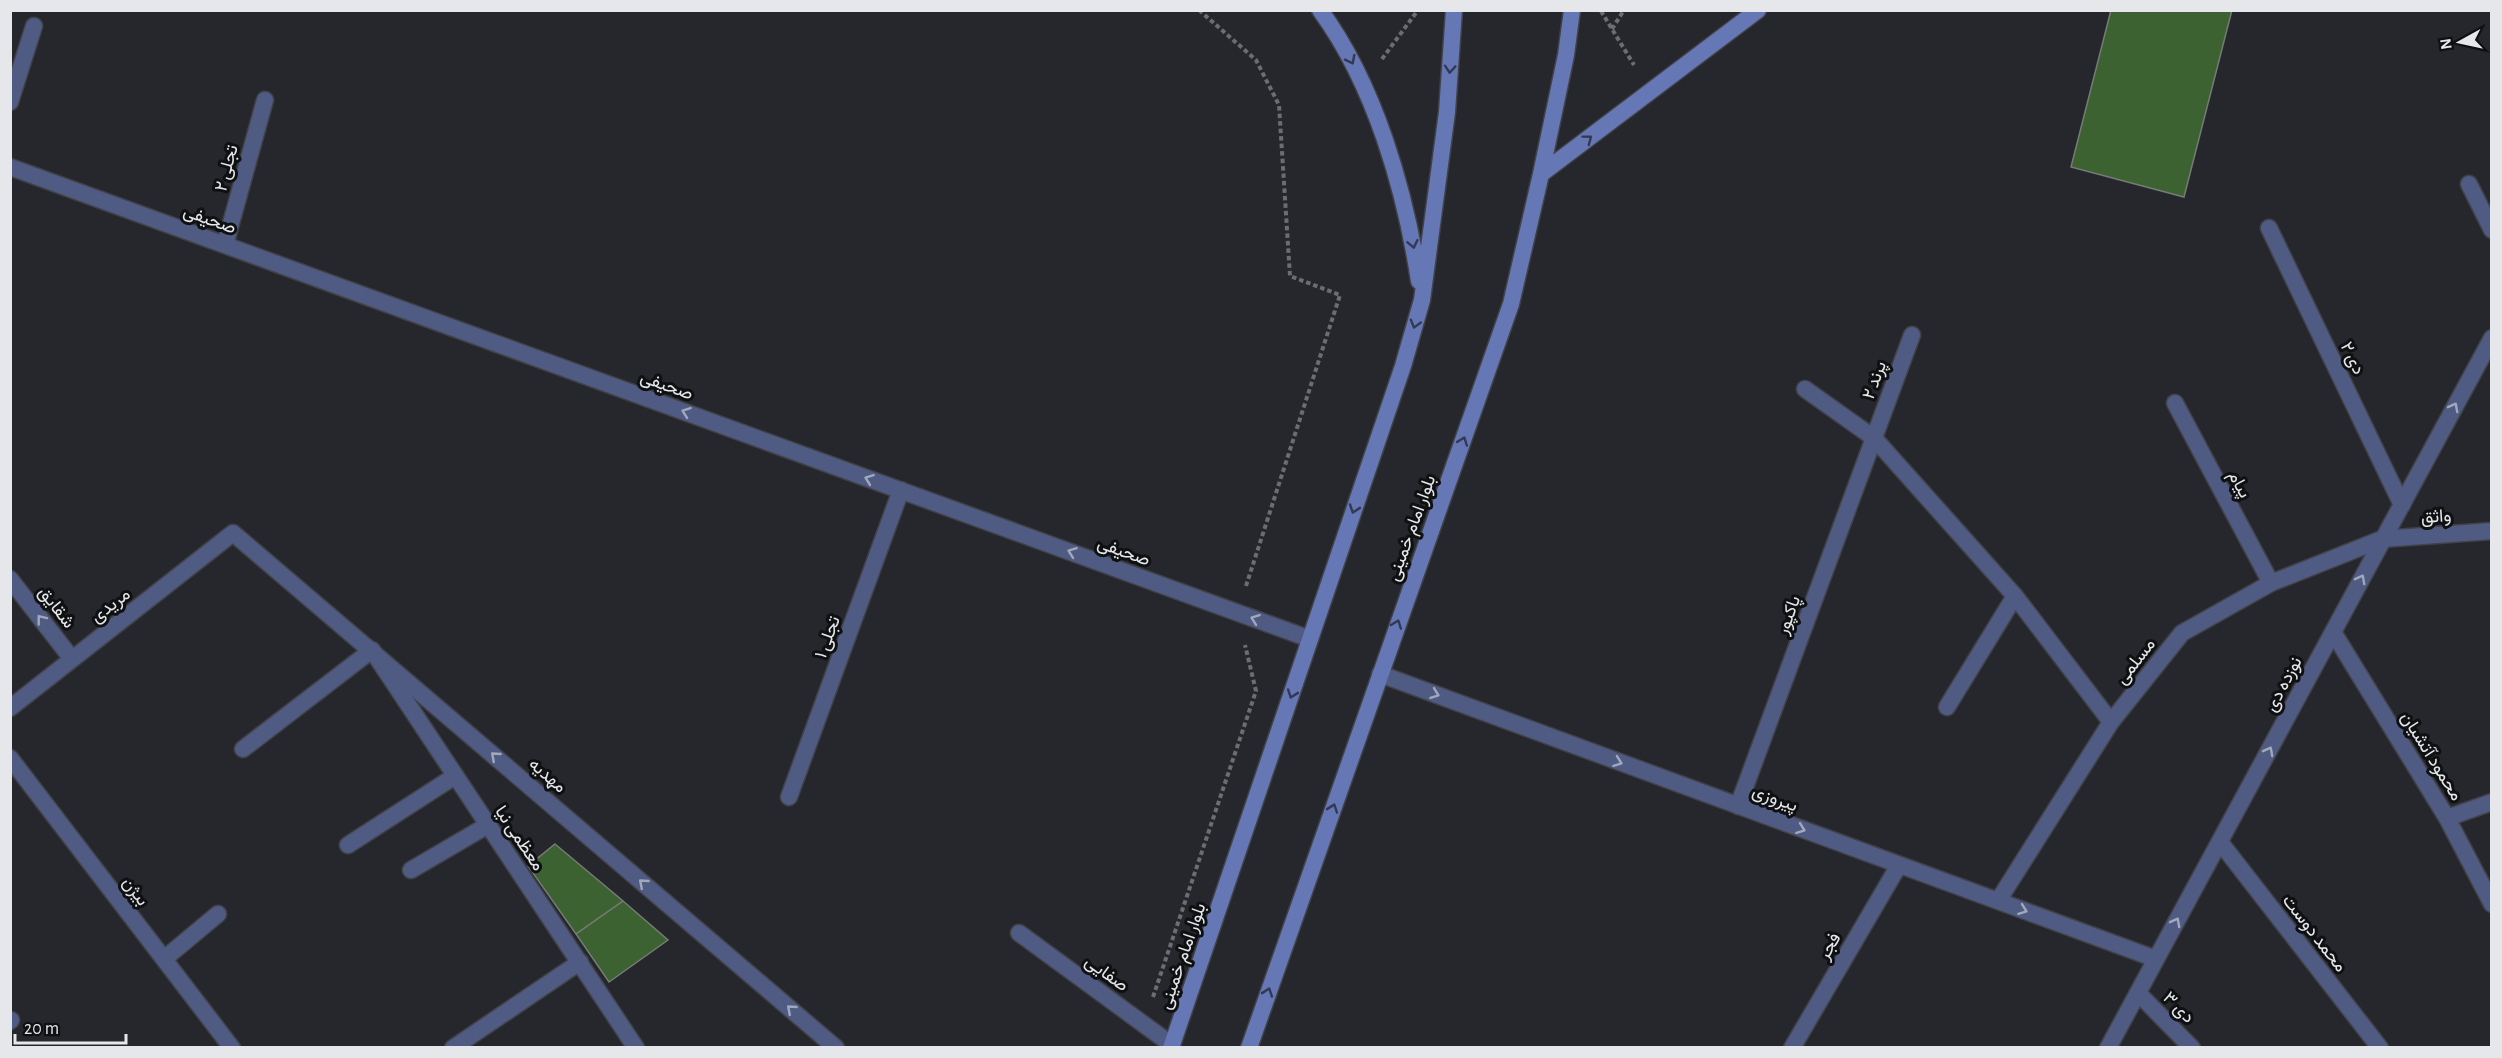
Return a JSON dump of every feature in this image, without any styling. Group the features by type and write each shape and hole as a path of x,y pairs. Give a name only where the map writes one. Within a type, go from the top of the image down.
{"main road":[{"path":"1320,10 1336,33 1362,81 1382,135 1413,246 1422,300"},
{"name":"بلوار امام خمینی","path":"1172,1046 1403,366 1422,300 1448,112 1454,10"},
{"name":"بلوار امام خمینی","path":"1249,1047 1511,304 1566,55 1572,10"},
{"path":"1541,174 1758,10"}],"street":[{"path":"10,102 34,26"},
{"name":"تجلی ۲","path":"225,245 265,100"},
{"name":"صحیفی","path":"10,167 1310,639"},
{"path":"2469,183 2492,230"},
{"name":"دی ۲","path":"2269,228 2402,505"},
{"name":"پرند ۲","path":"1874,438 1912,335"},
{"name":"نوزده دی","path":"2108,1047 2492,338"},
{"path":"1805,390 1874,438 2015,596 2111,722"},
{"name":"پیام","path":"2175,403 2271,583"},
{"name":"پاکپور","path":"1738,806 1874,438"},
{"name":"تجلی ١","path":"789,797 901,490"},
{"name":"واثق","path":"2382,539 2492,531"},
{"name":"مهدیه","path":"233,533 836,1047"},
{"name":"مریدی","path":"10,708 233,533"},
{"name":"مسلمی","path":"1998,901 2111,722 2182,633 2271,583 2382,539"},
{"name":"شقایق","path":"10,579 72,659"},
{"path":"1947,707 2015,596"},
{"name":"محمود آتشیان","path":"2333,632 2447,818 2492,904"},
{"path":"243,748 372,650"},
{"name":"معظمی نیا","path":"372,650 636,1047"},
{"name":"پیروزی","path":"1380,674 2156,959"},
{"name":"بیژن","path":"10,758 232,1047"},
{"path":"348,845 455,776"},
{"path":"2447,818 2492,802"},
{"path":"411,870 488,825"},
{"name":"محمد دوست","path":"2220,842 2380,1047"},
{"name":"فجر","path":"1792,1047 1899,865"},
{"path":"164,959 218,914"},
{"name":"صفایی","path":"1019,933 1172,1046"},
{"path":"453,1047 580,962"},
{"name":"دی ۳","path":"2138,993 2192,1047"}],"path":[{"path":"1143,1024 1256,692 1237,612 1340,295 1290,276 1280,105 1256,60 1199,10"},
{"path":"1382,60 1418,10"},
{"path":"1600,10 1634,65"},
{"path":"1612,28 1624,10"}],"building":[{"path":"2111,10 2232,10 2184,197 2071,167"},
{"path":"555,844 623,901 576,934 528,866"},
{"path":"623,901 668,940 609,982 576,934"}]}
